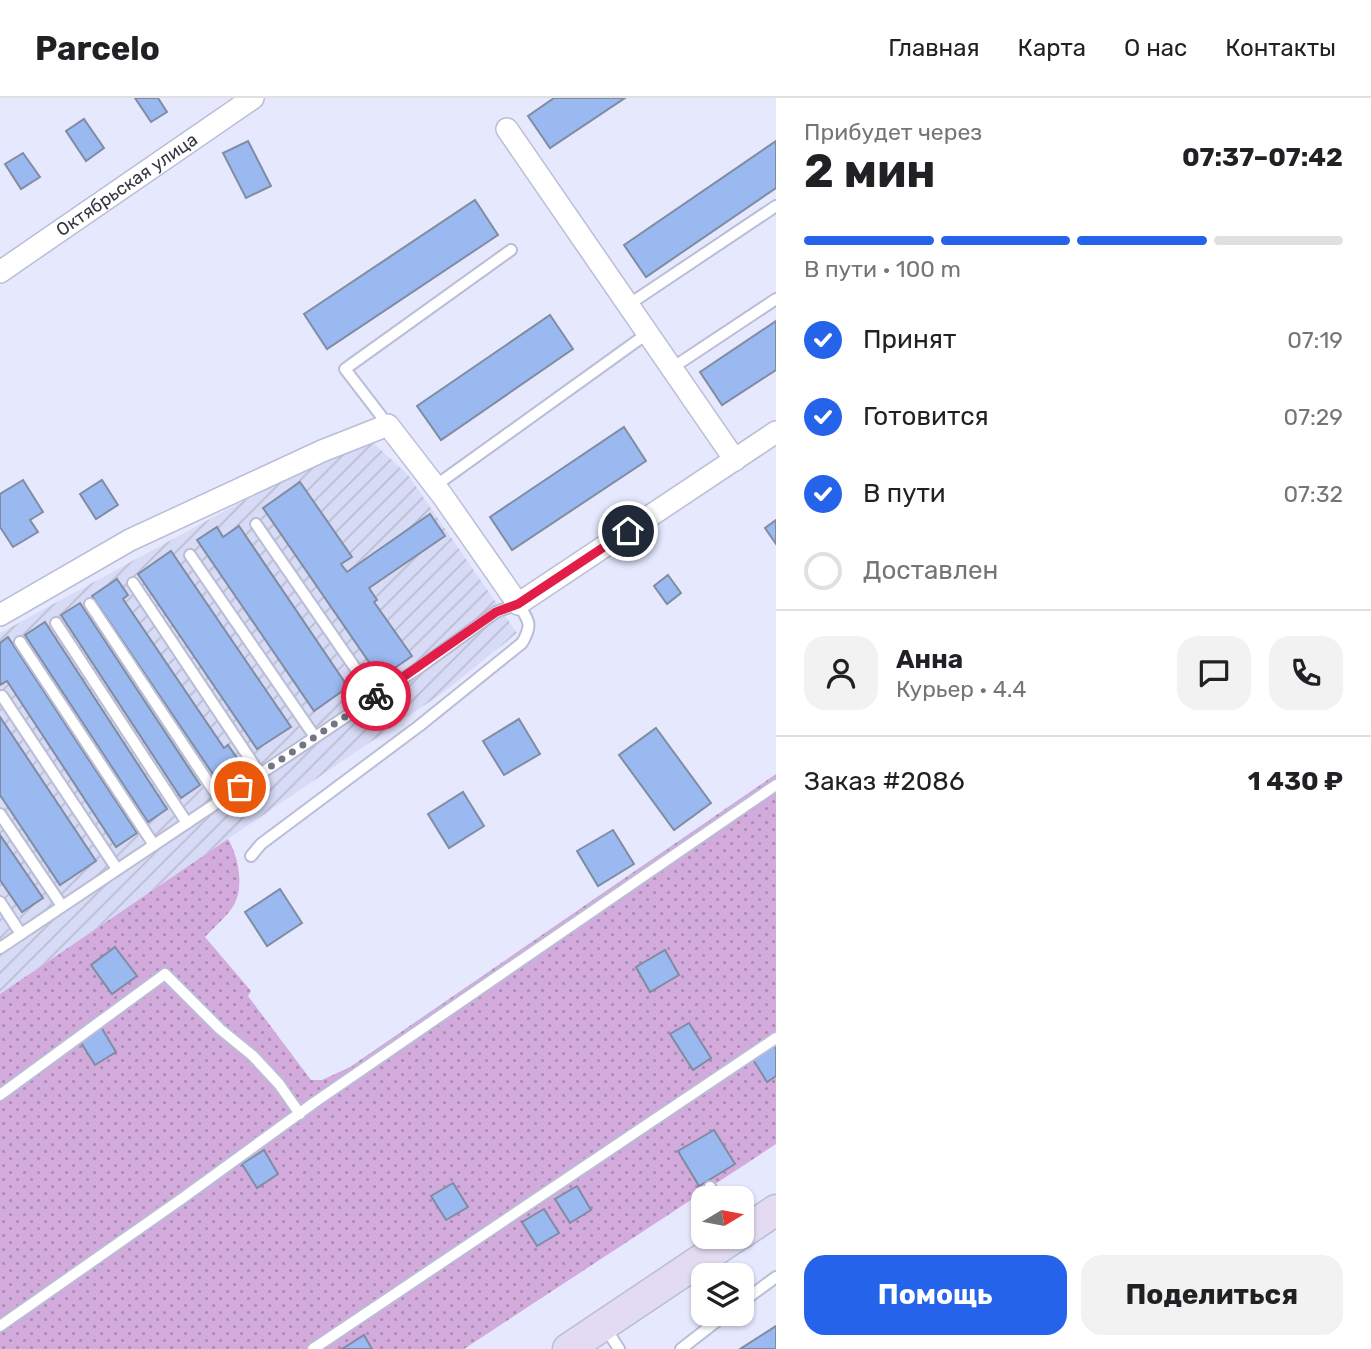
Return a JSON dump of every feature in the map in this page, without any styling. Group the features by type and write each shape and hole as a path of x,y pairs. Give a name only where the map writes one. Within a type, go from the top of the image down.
{"street":[{"name":"Октябрьская улица","path":"0,272 253,98"},
{"path":"507,129 734,460"},
{"path":"0,615 130,540 322,451 388,425 435,486 518,604 776,432"},
{"path":"754,1225 776,1210"},
{"path":"568,1349 611,1337 720,1250"}],"lane":[{"path":"628,305 776,206"},
{"path":"388,425 345,369 511,250"},
{"path":"672,368 776,299"},
{"path":"435,486 648,333"},
{"path":"256,524 374,697"},
{"path":"190,555 316,737"},
{"path":"133,583 260,774"},
{"path":"90,604 220,800"},
{"path":"0,948 316,737 496,612 518,604 529,621 529,631 522,643 419,726 261,844 251,856"},
{"path":"56,623 187,823"},
{"path":"20,642 154,845"},
{"path":"2,696 117,869"},
{"path":"0,1326 300,1114 776,785"},
{"path":"0,814 62,906"},
{"path":"0,902 21,934"},
{"path":"0,1095 165,974 220,1029 253,1055 279,1084 300,1114"},
{"path":"313,1349 776,1038"},
{"path":"754,1293 776,1277"},
{"path":"681,1349 711,1326"}],"shaded area":[{"path":"369,439 408,475 517,633 444,692 0,994 0,633 278,482"},
{"path":"776,774 776,1144 712,1186 691,1186 691,1200 464,1349 0,1349 0,994 228,839 239,870 238,896 229,912 205,937 251,991 248,996 311,1080 322,1080 350,1067"}],"building":[{"path":"135,98 158,98 167,112 151,122"},
{"path":"554,98 625,98 550,148 528,116"},
{"path":"84,119 104,148 86,161 66,131"},
{"path":"248,141 271,186 246,198 223,153"},
{"path":"776,141 776,188 646,277 624,245"},
{"path":"23,153 40,177 21,189 5,164"},
{"path":"475,200 498,235 327,349 304,314"},
{"path":"550,315 573,349 441,440 417,406"},
{"path":"776,321 776,370 722,405 700,372"},
{"path":"624,427 646,461 512,550 490,517"},
{"path":"23,480 43,512 30,520 38,532 13,547 0,527 0,494"},
{"path":"102,480 118,505 96,519 80,494"},
{"path":"300,482 352,557 341,564 347,572 430,514 445,536 369,588 377,600 374,602 412,656 380,678 263,508"},
{"path":"776,520 776,544 765,528"},
{"path":"239,526 348,687 314,711 197,540 217,527 223,537"},
{"path":"171,551 291,727 257,749 138,574"},
{"path":"668,575 681,593 667,604 654,586"},
{"path":"117,579 128,595 123,599 224,748 228,745 241,764 217,780 92,596"},
{"path":"80,603 200,785 181,798 61,615"},
{"path":"45,622 167,809 148,822 25,635"},
{"path":"8,637 137,833 116,847 7,681 0,685 0,643"},
{"path":"0,717 96,861 60,885 0,795"},
{"path":"519,719 540,754 504,775 483,741"},
{"path":"656,728 711,803 674,830 619,755"},
{"path":"463,792 484,826 449,848 428,814"},
{"path":"613,830 634,864 598,886 577,851"},
{"path":"0,835 43,898 22,912 0,880"},
{"path":"280,889 302,923 267,946 245,912"},
{"path":"115,947 137,976 112,994 91,965"},
{"path":"665,950 679,975 650,992 636,967"},
{"path":"689,1023 711,1058 693,1070 670,1034"},
{"path":"101,1027 116,1052 95,1065 80,1041"},
{"path":"773,1045 776,1049 776,1076 767,1082 752,1058"},
{"path":"714,1130 735,1164 699,1186 678,1151"},
{"path":"264,1150 278,1174 257,1188 242,1164"},
{"path":"453,1183 468,1207 446,1220 431,1196"},
{"path":"577,1186 591,1210 570,1223 555,1199"},
{"path":"544,1209 559,1233 537,1246 522,1222"},
{"path":"776,1326 776,1349 740,1349"},
{"path":"364,1335 372,1349 342,1349"}],"way so far":[{"path":"240,787 376,696"}],"route":[{"path":"376,696 496,612 518,604 628,531"}]}
